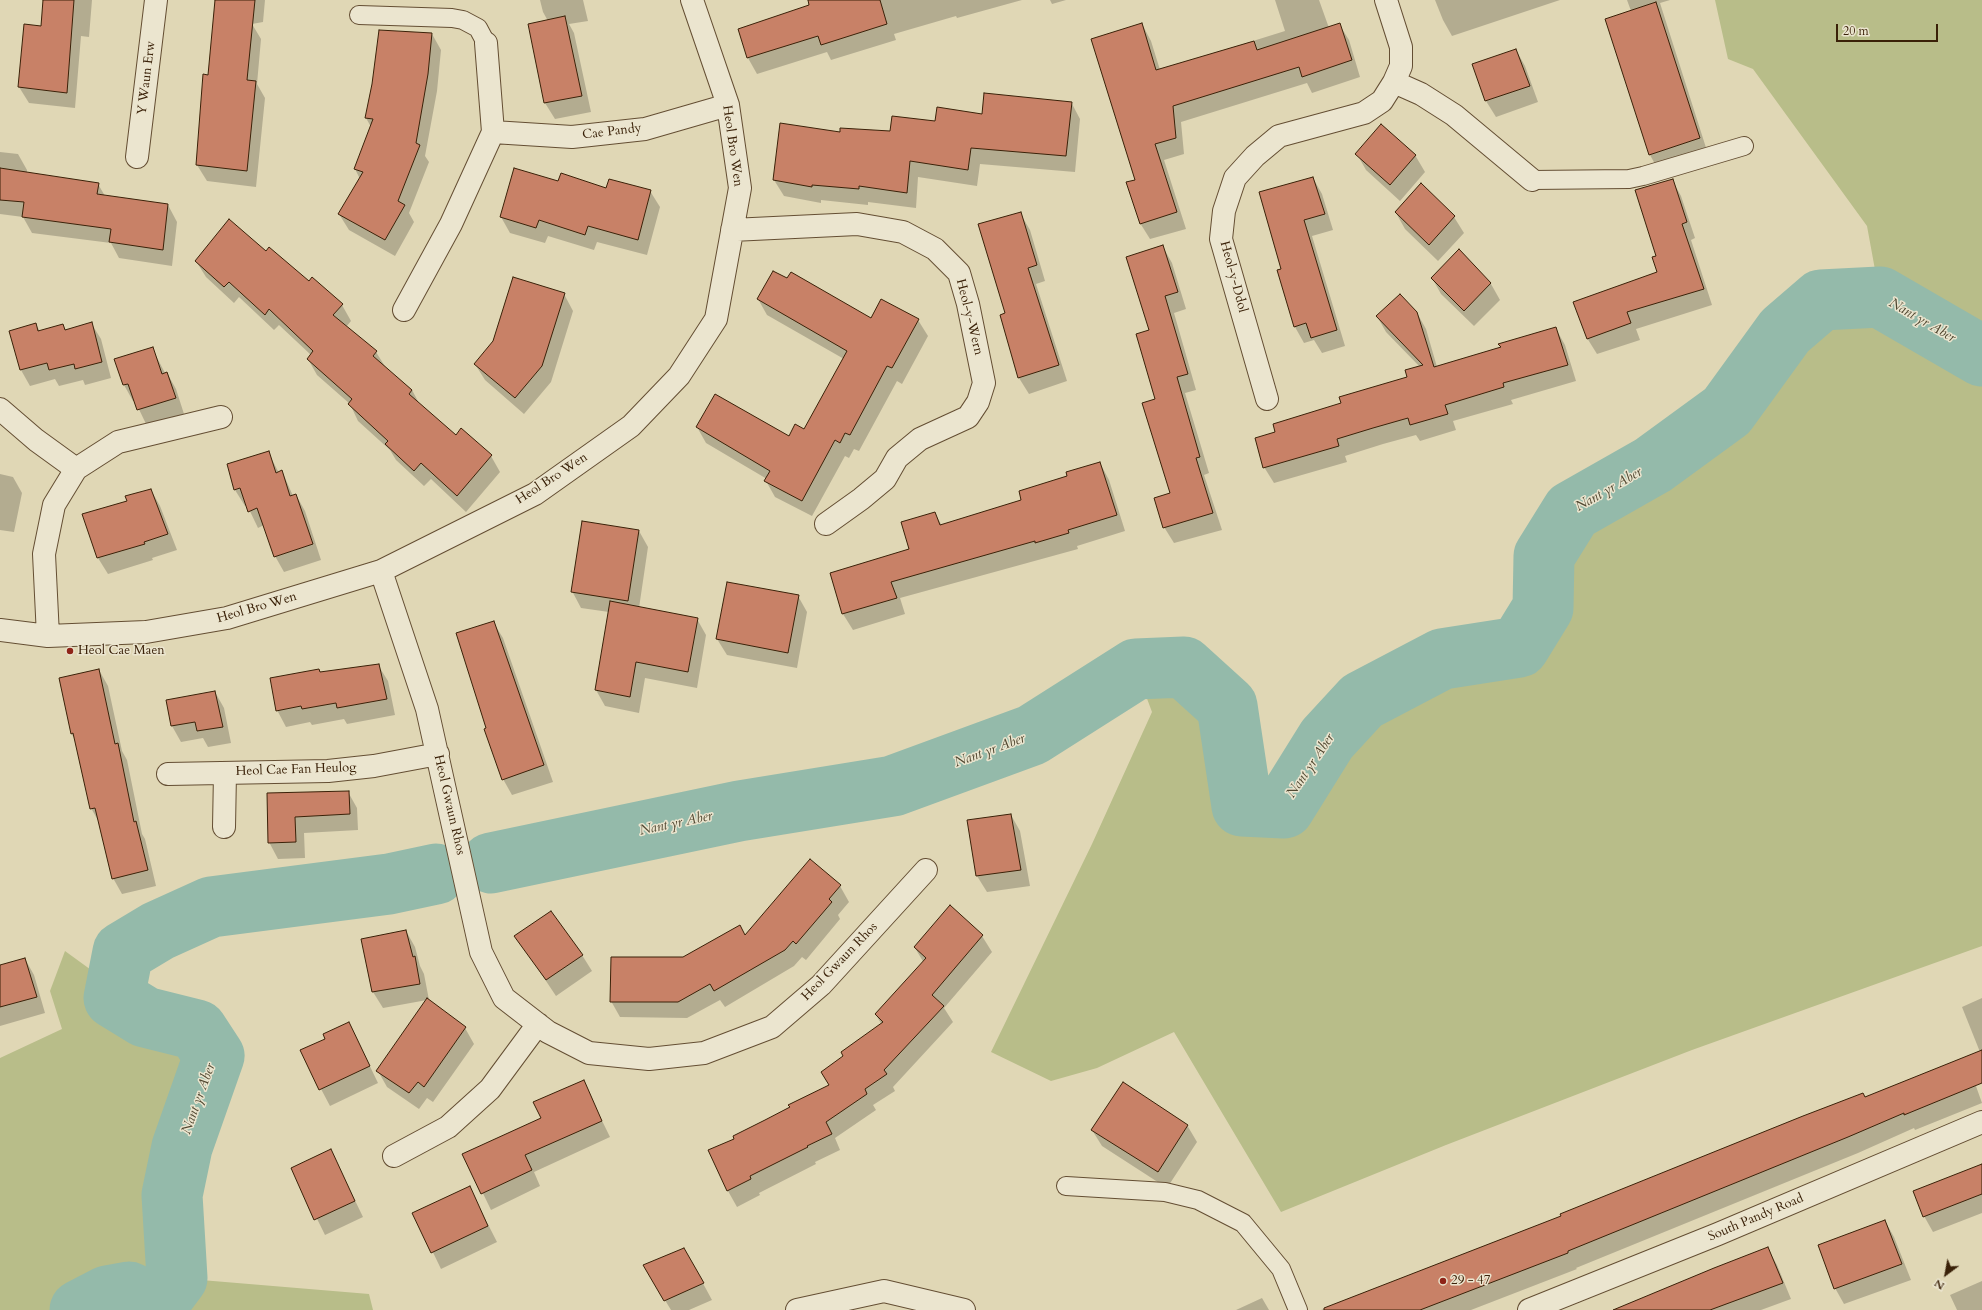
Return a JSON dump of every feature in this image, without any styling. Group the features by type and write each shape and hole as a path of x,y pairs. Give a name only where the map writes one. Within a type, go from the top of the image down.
{"street":[{"name":"Y Waun Erw","path":"137,157 156,0"},
{"name":"Heol Bro Wen","path":"0,630 48,636 146,632 227,618 381,571 535,494 631,426 679,376 716,319 740,188 728,105 692,0"},
{"name":"Heol-y-Ddol","path":"1267,399 1221,239 1224,211 1235,178 1254,156 1279,136 1364,113 1382,101 1394,82 1401,66 1401,47 1386,0"},
{"path":"404,310 451,224 493,132 486,43"},
{"path":"1394,82 1421,94 1454,115 1532,180"},
{"name":"Cae Pandy","path":"493,132 572,137 645,129 728,105"},
{"name":"Heol-y-Wern","path":"732,230 856,224 903,232 935,249 959,273 968,304 984,383 978,402 968,417 920,439 897,458 885,479 861,499 826,524"},
{"path":"0,409 36,440 76,469"},
{"path":"48,636 44,554 54,505 76,469 118,442 221,417"},
{"name":"Heol Gwaun Rhos","path":"381,571 427,709 481,952 504,998 548,1032 589,1053 649,1059 704,1053 766,1030 772,1027 821,985 926,870"},
{"name":"Heol Cae Fan Heulog","path":"168,774 328,771 374,766 438,754"},
{"name":"Heol Cae Fan Heulog","path":"224,827 225,773"},
{"path":"394,1156 448,1127 490,1089 538,1024"},
{"name":"South Pandy Road","path":"1529,1310 1718,1234 1982,1122"},
{"path":"797,1310 884,1291 964,1310"}],"lane":[{"path":"359,16 452,18 463,20 478,28 486,43"},
{"path":"1532,180 1604,181 1629,179 1744,146"},
{"path":"1066,1186 1165,1192 1198,1200 1243,1223 1282,1269 1298,1310"}],"green space":[{"path":"1715,0 1982,0 1982,946 1692,1050 1446,1145 1281,1212 1174,1032 1097,1068 1051,1081 991,1052 1092,844 1152,712 1136,669 1184,667 1227,706 1242,806 1284,808 1327,739 1362,701 1442,659 1519,647 1543,608 1544,556 1572,511 1653,465 1727,411 1785,331 1821,300 1880,297 1867,226 1753,69 1728,59"},
{"path":"65,951 98,975 114,998 145,1017 197,1030 214,1056 182,1147 172,1195 177,1278 369,1294 373,1310 0,1310 0,1058 62,1029 50,991"}],"building":[{"path":"43,0 74,0 67,93 18,87 24,24 41,26"},
{"path":"215,0 255,0 247,80 256,81 247,171 196,165 203,74 208,75"},
{"path":"808,0 880,0 887,24 821,45 818,36 747,58 738,29 809,5"},
{"path":"1656,2 1700,138 1649,155 1605,19"},
{"path":"565,16 582,96 544,103 528,24"},
{"path":"1142,23 1156,70 1254,41 1257,50 1340,23 1352,60 1302,77 1299,67 1173,106 1176,138 1155,144 1177,212 1140,224 1126,182 1135,180 1091,39"},
{"path":"379,30 432,33 428,74 416,143 420,145 398,201 405,205 385,240 338,214 363,172 354,169 373,119 365,118 372,84"},
{"path":"1516,49 1530,86 1485,101 1472,64"},
{"path":"984,93 1072,102 1066,156 971,148 968,170 910,161 907,193 859,186 859,189 812,185 812,187 773,180 780,123 840,132 840,128 890,131 892,116 935,121 937,107 982,114"},
{"path":"1381,124 1416,155 1390,185 1355,154"},
{"path":"0,168 99,183 97,194 168,204 163,250 109,242 111,229 22,217 24,202 0,200"},
{"path":"514,168 558,181 561,173 606,188 609,179 651,190 638,240 588,226 585,235 539,220 536,228 500,217"},
{"path":"1313,177 1325,214 1304,220 1337,330 1311,338 1306,323 1294,327 1277,270 1281,269 1259,192"},
{"path":"1673,179 1687,222 1682,224 1704,289 1627,312 1631,323 1587,339 1573,302 1657,272 1652,257 1656,256 1635,190"},
{"path":"1421,183 1455,216 1429,245 1395,212"},
{"path":"1021,212 1037,265 1028,268 1059,365 1018,378 1000,315 1005,313 978,224"},
{"path":"229,219 266,251 269,247 309,281 312,277 343,304 333,315 377,351 373,356 412,390 409,394 456,435 461,428 492,455 457,496 421,463 414,471 385,444 388,441 348,404 352,399 307,359 313,351 269,309 265,315 229,282 224,287 195,261"},
{"path":"1163,245 1178,292 1165,296 1188,374 1177,377 1200,457 1196,458 1213,513 1163,528 1154,498 1170,493 1142,403 1155,399 1136,334 1149,330 1126,257"},
{"path":"1459,249 1491,283 1464,311 1431,278"},
{"path":"773,271 787,278 791,272 871,318 881,299 919,319 892,368 887,366 850,435 845,433 840,443 835,440 802,501 764,481 770,471 696,427 715,394 789,436 795,424 804,429 847,351 757,299"},
{"path":"513,277 565,293 542,366 515,398 474,364 493,341"},
{"path":"1400,294 1417,312 1434,367 1501,347 1498,344 1556,327 1568,365 1503,383 1504,387 1445,405 1448,414 1410,425 1408,418 1373,428 1337,439 1339,446 1263,468 1255,438 1275,432 1273,424 1341,403 1339,397 1407,377 1405,370 1423,365 1376,316"},
{"path":"92,322 102,362 75,369 74,364 49,370 47,363 20,370 9,331 36,323 38,331 63,324 65,330"},
{"path":"153,347 162,374 167,372 176,398 137,410 128,384 123,385 114,359"},
{"path":"269,451 276,473 282,470 290,496 296,494 313,544 274,557 257,508 248,512 240,488 234,490 227,464"},
{"path":"1100,462 1117,515 1068,530 1069,533 1035,543 1035,541 891,582 897,598 842,614 830,573 909,549 901,522 935,512 940,525 1021,500 1019,491 1067,476 1066,472"},
{"path":"151,489 168,534 144,542 145,544 97,558 82,514 127,501 125,496"},
{"path":"582,521 639,530 628,601 571,592"},
{"path":"727,582 799,595 788,653 716,639"},
{"path":"610,601 698,618 688,672 636,662 630,697 595,690"},
{"path":"494,621 544,765 502,780 484,729 486,728 456,633"},
{"path":"379,664 387,699 337,708 336,703 302,709 301,706 276,711 270,678 319,669 320,672"},
{"path":"99,669 115,744 118,743 134,822 136,821 148,870 112,879 95,808 90,809 73,733 71,734 59,678"},
{"path":"215,691 223,727 197,731 195,722 171,726 166,700"},
{"path":"349,791 350,814 295,817 296,842 268,843 267,793"},
{"path":"1011,814 1021,870 976,876 967,820"},
{"path":"810,859 841,885 829,899 832,902 796,944 793,941 785,950 714,991 710,984 678,1002 610,1002 611,957 683,957 740,925 745,935"},
{"path":"950,905 983,935 932,995 944,1006 884,1070 887,1074 865,1089 867,1094 826,1122 832,1134 750,1176 751,1179 727,1191 708,1150 734,1139 733,1136 790,1107 788,1105 829,1085 821,1072 843,1056 841,1052 883,1022 875,1014 926,958 914,947"},
{"path":"551,911 583,955 546,980 514,936"},
{"path":"406,930 413,957 415,956 420,984 372,992 361,939"},
{"path":"25,958 37,997 0,1007 0,965"},
{"path":"427,998 466,1027 424,1087 418,1082 409,1093 376,1071"},
{"path":"349,1022 370,1066 319,1090 300,1050 325,1039 323,1034"},
{"path":"1982,1050 1982,1083 1904,1115 1904,1113 1568,1251 1568,1253 1420,1310 1324,1310 1324,1308 1561,1216 1560,1214 1803,1116 1863,1093 1865,1097"},
{"path":"584,1080 602,1121 525,1155 532,1170 481,1194 462,1154 541,1118 533,1102"},
{"path":"1123,1082 1188,1125 1158,1172 1091,1130"},
{"path":"331,1149 355,1201 314,1220 291,1168"},
{"path":"1982,1164 1982,1194 1923,1217 1913,1191"},
{"path":"470,1186 488,1226 431,1253 412,1213"},
{"path":"1885,1220 1902,1264 1834,1289 1818,1245"},
{"path":"1768,1247 1783,1283 1710,1310 1613,1310 1714,1268"},
{"path":"684,1248 704,1283 664,1301 643,1265"}],"waterway":[{"name":"Nant yr Aber","path":"491,863 739,811 893,786 1032,735 1136,669 1184,667 1227,706 1242,806 1284,808 1327,739 1362,701 1442,659 1519,647 1543,608 1544,556 1572,511 1653,465 1727,411 1785,331 1821,300 1880,297 1982,356"},
{"name":"Nant yr Aber","path":"80,1310 107,1296 129,1292 156,1306 177,1278 172,1195 182,1147 214,1056 197,1030 145,1017 114,998 123,952 158,931 211,907 389,884 436,874"}],"place":[{"name":"Heol Cae Maen","path":"70,651"},
{"name":"29 - 47","path":"1443,1281"}]}
